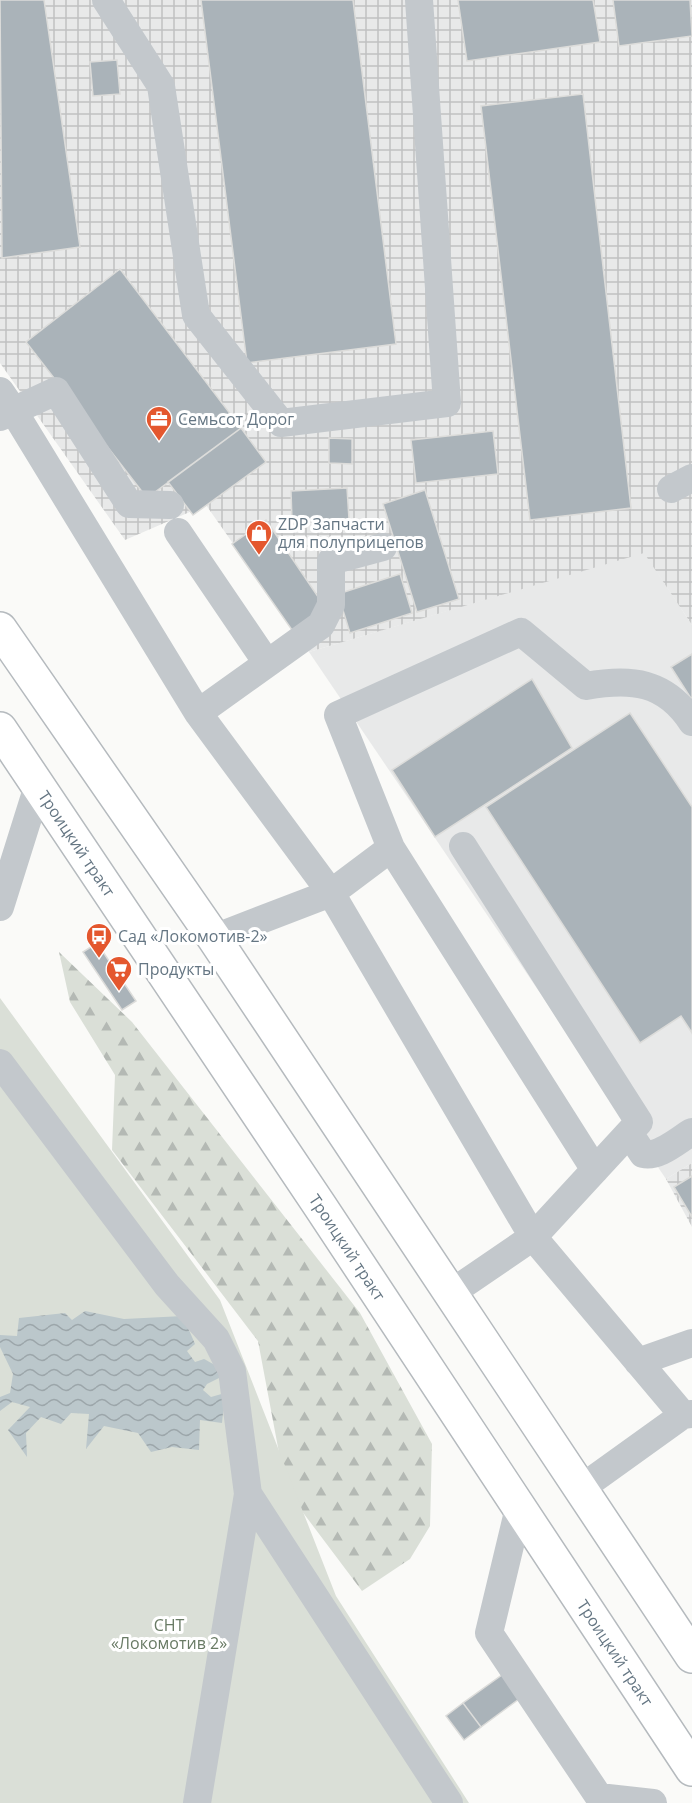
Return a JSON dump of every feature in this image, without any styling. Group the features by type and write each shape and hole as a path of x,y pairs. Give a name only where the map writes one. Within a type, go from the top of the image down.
{"main road":[{"path":"0,629 214,938 692,1656"},
{"name":"Троицкий тракт","path":"0,729 320,1206 692,1769"}],"lane":[{"path":"106,0 161,86 196,315 280,423 447,403 419,0"},
{"path":"171,505 129,504 56,391 4,406 198,713 331,892 532,1237 638,1362 687,1414 580,1489"},
{"path":"178,532 267,663"},
{"path":"198,713 321,625 331,605 331,561 383,546"},
{"path":"595,1170 391,848 338,715 521,632 586,686 611,682 642,683 664,693 681,706 692,722"},
{"path":"0,907 38,786"},
{"path":"451,1293 532,1237 639,1122 463,846"},
{"path":"214,938 331,892 391,848"},
{"path":"0,1063 166,1285 216,1339 232,1371 248,1494 197,1803"},
{"path":"629,1133 646,1155 657,1153 692,1132"},
{"path":"638,1362 692,1343"},
{"path":"248,1494 449,1803"},
{"path":"519,1508 489,1633 599,1797 653,1803"}],"shaded area":[{"path":"0,0 692,0 692,625 644,553 309,652 206,505 125,540 0,363"},
{"path":"644,552 692,625 692,1163 666,1179 309,652"},
{"path":"692,1163 692,1227 666,1179"}],"green space":[{"path":"59,952 132,1022 360,1313 432,1444 430,1526 410,1559 362,1591 286,1490 258,1341 112,1150 115,1075 70,1002"},
{"name":"СНТ «Локомотив 2»","path":"0,998 220,1300 336,1596 469,1803 0,1803"}],"water":[{"path":"85,1311 124,1319 183,1316 195,1344 187,1351 195,1362 204,1359 224,1370 223,1376 207,1384 203,1390 211,1397 225,1393 222,1423 200,1420 199,1450 172,1447 151,1452 138,1433 104,1426 86,1449 89,1414 71,1413 61,1424 41,1417 26,1433 27,1457 8,1430 30,1407 12,1402 0,1411 0,1397 10,1393 13,1374 0,1347 0,1335 17,1336 19,1318 65,1313 72,1320"}],"building":[{"path":"0,0 44,0 80,247 2,258"},
{"path":"201,0 353,0 396,344 247,363"},
{"path":"458,0 593,0 600,42 467,61"},
{"path":"613,0 690,0 692,36 619,46"},
{"path":"117,60 120,94 93,96 90,62"},
{"path":"583,94 631,508 530,520 481,106"},
{"path":"120,269 241,428 147,498 26,342"},
{"path":"241,428 266,462 193,515 168,482"},
{"path":"493,431 498,474 416,483 411,440"},
{"path":"329,438 352,439 352,464 329,463"},
{"path":"347,488 349,519 292,521 291,491"},
{"path":"425,490 459,599 417,612 383,504"},
{"path":"266,520 325,607 292,630 232,544"},
{"path":"400,574 412,613 350,633 338,594"},
{"path":"692,654 692,700 671,667"},
{"path":"532,679 572,748 435,837 392,770"},
{"path":"630,713 692,807 692,1033 681,1016 640,1043 486,807"},
{"path":"97,943 136,1001 122,1010 83,952"},
{"path":"692,1176 692,1217 674,1187"},
{"path":"520,1662 538,1685 481,1727 463,1703"},
{"path":"463,1703 481,1727 464,1740 446,1716"}],"place":[{"name":"Семьсот Дорог","path":"159,442"},
{"name":"ZDP Запчасти для полуприцепов","path":"259,556"},
{"name":"Сад «Локомотив-2»","path":"99,959"},
{"name":"Продукты","path":"119,992"}]}
